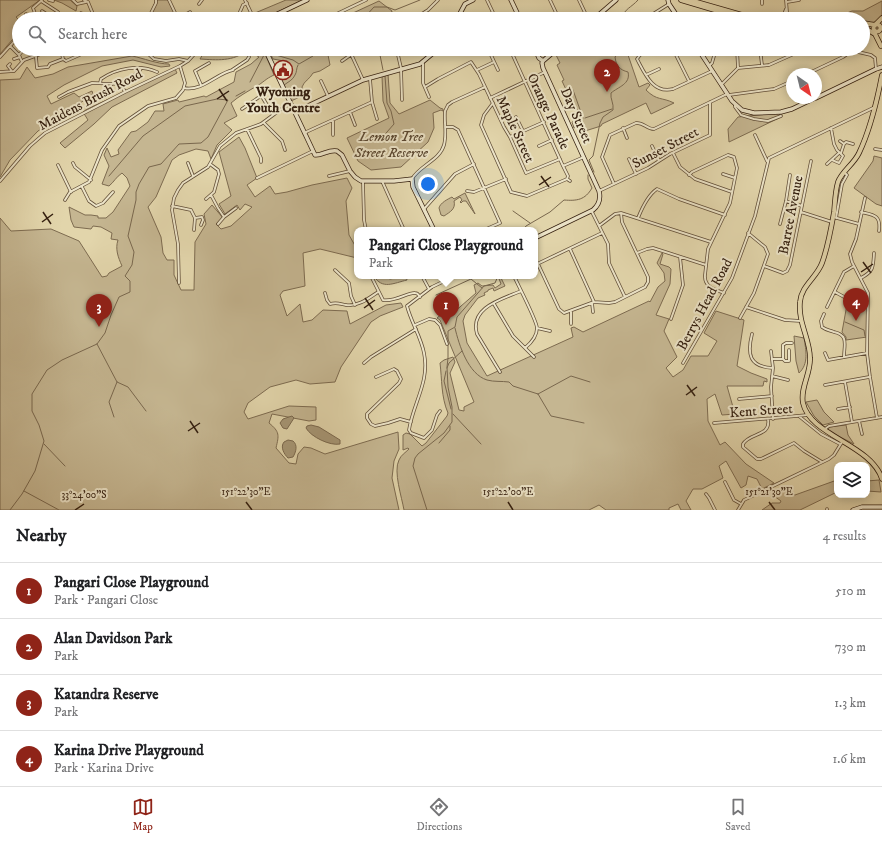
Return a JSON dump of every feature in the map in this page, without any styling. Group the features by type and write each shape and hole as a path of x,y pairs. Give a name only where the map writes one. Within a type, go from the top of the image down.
{"main road":[{"path":"681,0 721,12"},
{"path":"690,0 732,12"},
{"path":"875,28 882,18"},
{"path":"870,27 875,28 879,25 881,27 882,34"},
{"path":"875,28 882,47"},
{"path":"870,30 875,34 882,47"},
{"path":"882,75 876,107 859,154 844,172 837,186 835,218 832,222 823,262 801,296 800,307 801,321 810,354 810,366 803,403 809,415 824,429 841,442 854,447 865,456 878,470 882,479"}],"street":[{"path":"49,0 53,1"},
{"path":"72,0 77,4 90,0"},
{"path":"84,0 87,2 92,12"},
{"path":"152,12 156,0"},
{"path":"169,0 175,12"},
{"path":"200,4 202,0"},
{"path":"245,0 251,12"},
{"path":"284,12 307,0"},
{"path":"341,12 366,0"},
{"path":"425,12 438,0"},
{"path":"461,12 465,4 473,0"},
{"path":"487,0 493,12"},
{"path":"511,0 517,12"},
{"path":"550,0 556,12"},
{"path":"580,0 585,12"},
{"path":"602,12 614,0"},
{"path":"601,12 614,0"},
{"path":"787,12 787,1 799,0"},
{"path":"34,12 33,8 41,1 58,12"},
{"path":"655,12 669,2 675,12"},
{"path":"240,12 243,5 247,3"},
{"path":"0,57 10,46"},
{"path":"870,55 875,58 876,69"},
{"path":"14,59 20,56 22,62"},
{"path":"0,72 15,70 22,62 36,57 36,68 48,67 50,64 76,56"},
{"path":"151,56 154,59 166,61 179,59 188,62"},
{"name":"Maidens Brush Road","path":"0,181 8,170 44,134 125,92 188,62 193,56"},
{"path":"268,56 304,134 316,155 330,151 337,151 342,155 350,172 355,177 363,181 412,179"},
{"path":"342,62 352,56 363,80"},
{"path":"398,56 401,69 402,100"},
{"path":"295,112 363,80 422,62 429,56"},
{"path":"491,56 498,70"},
{"name":"Orange Parade","path":"513,56 568,176 567,179"},
{"name":"Day Street","path":"538,56 543,61 542,66 599,191"},
{"path":"543,61 549,56"},
{"path":"640,56 638,57 645,75 655,85 668,90 712,71"},
{"path":"676,56 689,81"},
{"path":"703,56 728,95 742,110 754,113 781,112 802,104"},
{"path":"709,66 712,63 714,56"},
{"path":"737,56 738,68"},
{"path":"761,56 762,65"},
{"path":"721,85 738,68 769,65 789,56"},
{"path":"820,68 844,56"},
{"path":"184,88 191,89 233,70 246,61 249,57"},
{"name":"Maple Street","path":"425,87 470,61 477,70 526,173 560,158"},
{"path":"422,62 423,83 429,97"},
{"path":"477,70 494,62"},
{"path":"201,85 195,71 209,63"},
{"path":"10,64 8,66 12,71"},
{"path":"65,200 67,195 88,184 91,180 102,150 119,126 148,106 176,98 184,88 185,83 180,66"},
{"path":"822,95 882,67"},
{"path":"100,83 101,78 128,68 140,68 157,72"},
{"path":"59,97 88,84 121,84 139,72 140,68"},
{"path":"645,75 659,69"},
{"path":"490,98 545,72"},
{"path":"369,78 372,102 377,119"},
{"path":"321,81 328,96"},
{"path":"94,96 108,89 112,84"},
{"path":"121,84 125,92"},
{"path":"614,184 602,157 610,135 631,124 640,122 651,129 728,95 774,89 786,84"},
{"path":"433,227 413,187 412,179 441,150 444,141 445,111 448,106 452,102 485,87"},
{"path":"242,109 265,93"},
{"path":"261,95 273,116"},
{"path":"304,134 372,102"},
{"name":"Sunset Street","path":"599,191 636,174 711,134 710,102"},
{"path":"492,103 484,115 480,125 511,192 527,196 567,179 570,181"},
{"path":"179,283 178,243 172,206 179,187 205,169 224,143 235,134 264,123 291,104"},
{"path":"736,105 735,107 746,117 768,121 781,116"},
{"path":"767,162 773,155 876,107"},
{"path":"350,112 354,125"},
{"path":"516,116 523,132"},
{"path":"333,120 333,135"},
{"path":"510,137 544,122"},
{"path":"264,123 282,141 285,150"},
{"path":"445,126 453,126 458,130 474,164 500,223 491,227"},
{"path":"623,128 627,138"},
{"path":"831,128 833,142 836,149 843,156 839,163 832,160"},
{"path":"247,129 261,158 261,162"},
{"path":"754,135 767,162"},
{"path":"539,146 552,140"},
{"path":"840,141 844,144 846,142 853,144"},
{"path":"827,164 840,153 844,144"},
{"path":"652,146 659,161"},
{"path":"875,148 882,150"},
{"path":"257,178 313,151"},
{"path":"673,153 680,167 698,181 732,192"},
{"path":"689,175 692,172 730,155 734,157 737,165 730,203 707,251 704,277 706,284 709,287 724,292"},
{"path":"563,166 584,157"},
{"path":"630,159 636,174"},
{"name":"Barree Avenue","path":"764,266 783,273 788,270 792,260 811,161"},
{"name":"Berrys Head Road","path":"683,362 732,278 755,216 767,162"},
{"path":"73,163 75,167 91,180"},
{"path":"188,163 193,176"},
{"path":"206,199 214,192 219,174 218,170 210,164"},
{"path":"424,209 455,174 474,164"},
{"path":"58,165 72,192"},
{"path":"328,176 350,172"},
{"path":"723,174 735,178"},
{"path":"780,224 786,201 790,175"},
{"path":"468,191 474,192 506,180"},
{"path":"363,181 365,227"},
{"path":"382,181 403,227"},
{"path":"82,187 89,201 96,206 103,204 113,192"},
{"path":"638,218 642,209 657,189 679,199 725,215"},
{"path":"538,237 591,211 598,204 600,198 599,191"},
{"path":"211,195 224,217"},
{"path":"865,198 856,239 851,250 851,258 869,298 867,353 876,418"},
{"path":"786,201 802,206"},
{"path":"172,206 190,210 195,218 194,230"},
{"path":"218,224 224,217 236,208"},
{"path":"591,211 608,248 609,263 625,297"},
{"path":"801,212 832,222"},
{"path":"862,212 877,217 879,222 878,230"},
{"path":"599,226 615,214 621,213 711,242"},
{"path":"602,233 538,264 560,311 564,313 571,312 593,303 611,303 643,288 648,282 648,277 622,222 621,213"},
{"path":"195,218 202,217 203,220 201,225"},
{"path":"835,218 859,224"},
{"path":"740,318 755,291 768,256 768,250 764,245 748,233"},
{"path":"637,253 653,248 706,265"},
{"path":"570,249 593,303 593,312"},
{"path":"861,278 872,270 874,253"},
{"path":"671,319 684,285 680,257"},
{"path":"827,306 845,271 854,266"},
{"path":"335,270 349,282 351,296 355,305"},
{"path":"372,279 382,299 385,301 414,293 418,294 420,297"},
{"path":"424,279 429,289"},
{"path":"440,411 437,415 432,430 424,438 411,433 409,430 423,386 426,370 424,354 408,306 429,289 449,279"},
{"path":"515,279 537,328 535,337 525,348"},
{"path":"500,372 476,330 476,322 479,314 485,308 521,291"},
{"path":"325,293 330,304 336,303 355,305 378,292"},
{"path":"835,292 846,298"},
{"path":"494,304 513,336 534,357"},
{"path":"746,307 785,320 801,321"},
{"path":"571,312 572,324"},
{"path":"824,314 821,321 822,327 843,336 844,357"},
{"path":"415,326 431,319 436,320 440,325 447,344"},
{"path":"537,328 550,331"},
{"path":"364,363 416,329"},
{"path":"752,334 749,356 751,360 754,363 767,368 773,368"},
{"path":"783,359 783,345 786,343 792,343"},
{"path":"771,350 773,359 773,419"},
{"path":"773,359 783,359 785,361 790,360 789,350"},
{"path":"825,353 828,360 867,353"},
{"path":"376,378 394,369 397,371 401,380 367,414 367,418 371,424 376,426 402,419 411,422"},
{"path":"772,376 788,380"},
{"path":"825,385 870,377"},
{"path":"845,382 852,422"},
{"path":"739,399 772,396"},
{"path":"838,409 850,407"},
{"name":"Kent Street","path":"714,423 800,417 809,415"},
{"path":"738,510 740,504 744,500 832,457 841,442 821,434 800,417"},
{"path":"824,429 829,426 882,417"},
{"path":"768,419 769,426 767,430 745,441 743,444 743,446 757,459 761,460 795,443 822,462"},
{"path":"859,420 862,434"},
{"path":"725,482 734,500 740,504"},
{"path":"706,494 715,510"},
{"path":"853,510 862,506 869,508 882,507"}],"green space":[{"path":"0,0 40,0 23,12 12,12 12,40 0,54"},
{"path":"54,0 70,0 77,6 76,11 62,3"},
{"path":"156,0 169,0 175,12 151,12"},
{"path":"286,0 302,0 277,12 257,12"},
{"path":"379,1 392,11 392,12 355,12"},
{"path":"882,1 882,15 875,22 870,23 870,12 850,12 863,11"},
{"path":"132,56 169,64 170,66 161,67 133,60 102,66 64,85 47,96 51,104 74,93 79,97 92,91 93,94 76,106 78,109 55,122 56,124 44,130 41,129 38,131 10,160 0,177 0,80 20,79 27,67 35,78 53,74 68,67"},
{"path":"202,56 238,56 218,60 200,59"},
{"path":"257,56 266,56 274,75 231,103 237,116 224,123 232,130 217,145 211,159 208,151 196,149 179,155 172,160 156,197 148,207 161,237 163,253 167,260 174,260 174,275 181,290 194,290 195,242 206,224 204,214 212,205 223,218 216,224 221,229 231,226 252,207 245,204 240,210 237,205 225,214 219,204 231,196 219,152 239,137 257,178 247,185 255,197 270,186 275,194 347,178 352,188 346,201 349,235 354,244 354,257 320,249 303,253 305,286 283,291 280,295 287,316 300,304 303,322 312,320 323,310 347,311 350,324 386,305 401,303 403,307 380,316 371,322 341,367 335,382 310,384 296,380 270,387 248,403 244,412 248,419 289,406 316,407 316,420 309,421 272,414 269,423 278,434 276,448 289,463 296,464 298,454 304,447 311,448 325,454 398,432 399,449 394,461 392,478 399,510 0,510 0,218 11,231 51,229 79,241 102,277 107,276 109,273 122,266 117,253 118,240 111,239 112,233 101,227 93,226 91,229 74,227 71,220 69,207 85,215 106,218 113,212 130,186 127,178 122,173 109,186 102,184 109,166 104,155 107,148 111,157 119,154 118,150 131,132 136,131 148,122 155,111 164,111 163,104 178,100 179,102 204,96 206,97 234,82 236,72 251,64 259,57"},
{"path":"272,56 328,56 330,65 313,73 302,87 304,95 291,101 282,80 289,74 284,61 273,59"},
{"path":"556,56 628,56 639,87 648,83 650,85 646,90 657,97 674,103 651,114 646,103 602,124 601,126 585,131 581,124 574,128 572,122 581,118 577,109 575,109 562,81 564,80 557,65 560,63"},
{"path":"175,69 177,73 112,107 65,148 60,143 88,120 83,112 87,109"},
{"name":"Lemon Tree Street Reserve","path":"388,74 390,103 399,114 430,100 443,109 443,111 441,110 433,113 434,128 428,142 401,167 371,170 358,161 347,138 389,118 383,101 382,76"},
{"path":"778,113 781,116 779,118 729,142 728,129 738,117"},
{"path":"874,156 882,158 882,206 876,204 854,188 873,161"},
{"path":"465,193 475,214 466,201 460,202 462,200 460,197 454,201 454,206 450,212 444,216 441,215 439,208 442,203 452,197 454,199"},
{"path":"662,253 660,264 671,269 670,284 656,315 669,319 664,331 677,357 666,368 673,377 683,370 691,356 708,356 717,341 704,333 716,311 744,320 737,366 767,379 767,382 764,381 763,386 727,386 735,414 722,415 715,394 707,399 708,421 720,445 725,442 746,464 774,483 762,489 757,479 748,476 746,485 741,488 726,461 719,466 723,478 702,489 693,489 686,501 691,510 681,510 678,504 669,508 669,510 606,510 599,505 589,510 404,510 398,485 397,471 397,465 400,458 409,449 403,450 403,435 406,433 410,434 422,446 426,443 448,413 443,394 440,363 453,357 455,362 450,373 459,410 464,411 464,407 474,402 440,320 437,318 443,313 444,315 452,311 453,313 476,293 474,285 478,283 482,286 493,285 495,288 501,284 499,279 502,279 505,286 494,291 493,288 488,290 484,293 485,295 478,298 465,315 463,321 467,343 487,376 573,337 571,328 574,327 583,332 649,301 650,302 658,287 665,281 664,273 657,263"},
{"path":"376,279 407,280 393,284 385,284"},
{"path":"848,299 858,303 868,303 867,337 846,340 846,337 842,332"},
{"path":"794,336 804,338 806,361 799,373 796,361"},
{"path":"817,400 824,412 834,422 823,425 814,416 806,402"},
{"path":"846,425 848,435 854,444 830,432 828,429 829,427"},
{"path":"879,480 881,492 870,491 870,481"},
{"path":"834,481 834,493 800,510 762,510 772,503 780,503 781,501 774,496 778,489 795,495"}],"shaded area":[{"path":"292,416 294,418 287,429 283,428 280,423 283,419"},
{"path":"311,425 319,427 340,440 340,444 331,444 316,438 306,428 307,426"},
{"path":"288,440 293,441 296,444 296,449 293,457 288,458 282,446 284,442"}],"waterway":[{"path":"369,12 374,7 387,7 395,10 420,0"},
{"path":"625,12 638,0"},
{"path":"250,82 263,56"},
{"path":"279,56 293,60 299,64 313,56"},
{"path":"380,56 383,70"},
{"path":"594,172 589,160 593,156 600,123 603,117 613,110 611,93 628,80 628,72 619,67 616,63 616,56"},
{"path":"284,85 294,77 298,65"},
{"path":"380,140 394,124 391,111 387,103 385,76"},
{"path":"573,90 583,118"},
{"path":"236,96 245,91"},
{"path":"10,510 22,494 35,471 44,441 39,425 32,411 32,394 47,370 62,360 97,344 105,333 119,297 130,292 130,281 125,276 132,265 134,252 128,236 136,200 136,192 139,184 149,167 161,164 179,144 201,143 208,137 228,100 217,99 185,106 143,136 109,176"},
{"path":"585,118 612,109"},
{"path":"525,227 550,212 564,200 577,200 586,195 592,188 588,175"},
{"path":"513,211 530,223"},
{"path":"436,295 471,279 482,288"},
{"path":"427,510 413,466 415,458 418,454 444,433 452,422 452,407 448,387 447,367 448,331 455,327 457,317 484,286 495,283 497,279"},
{"path":"845,322 864,330 865,336"},
{"path":"455,328 465,358 480,377 490,381 509,382 513,386 538,394"},
{"path":"97,344 117,382 128,387 146,411"},
{"path":"447,368 449,363 462,351"},
{"path":"446,371 444,381 451,409"},
{"path":"538,394 571,376 590,382"},
{"path":"114,417 109,402 117,382"},
{"path":"538,394 551,416 584,423"},
{"path":"453,414 481,444"},
{"path":"439,443 450,430 450,426"},
{"path":"44,444 65,466"},
{"path":"24,491 59,510"}],"place":[{"name":"Wyoming Youth Centre","path":"283,70"},
{"name":"Alan Davidson Park","path":"607,92"},
{"name":"Karina Drive Playground","path":"856,321"},
{"name":"Pangari Close Playground","path":"446,325"},
{"name":"Katandra Reserve","path":"99,327"}]}
